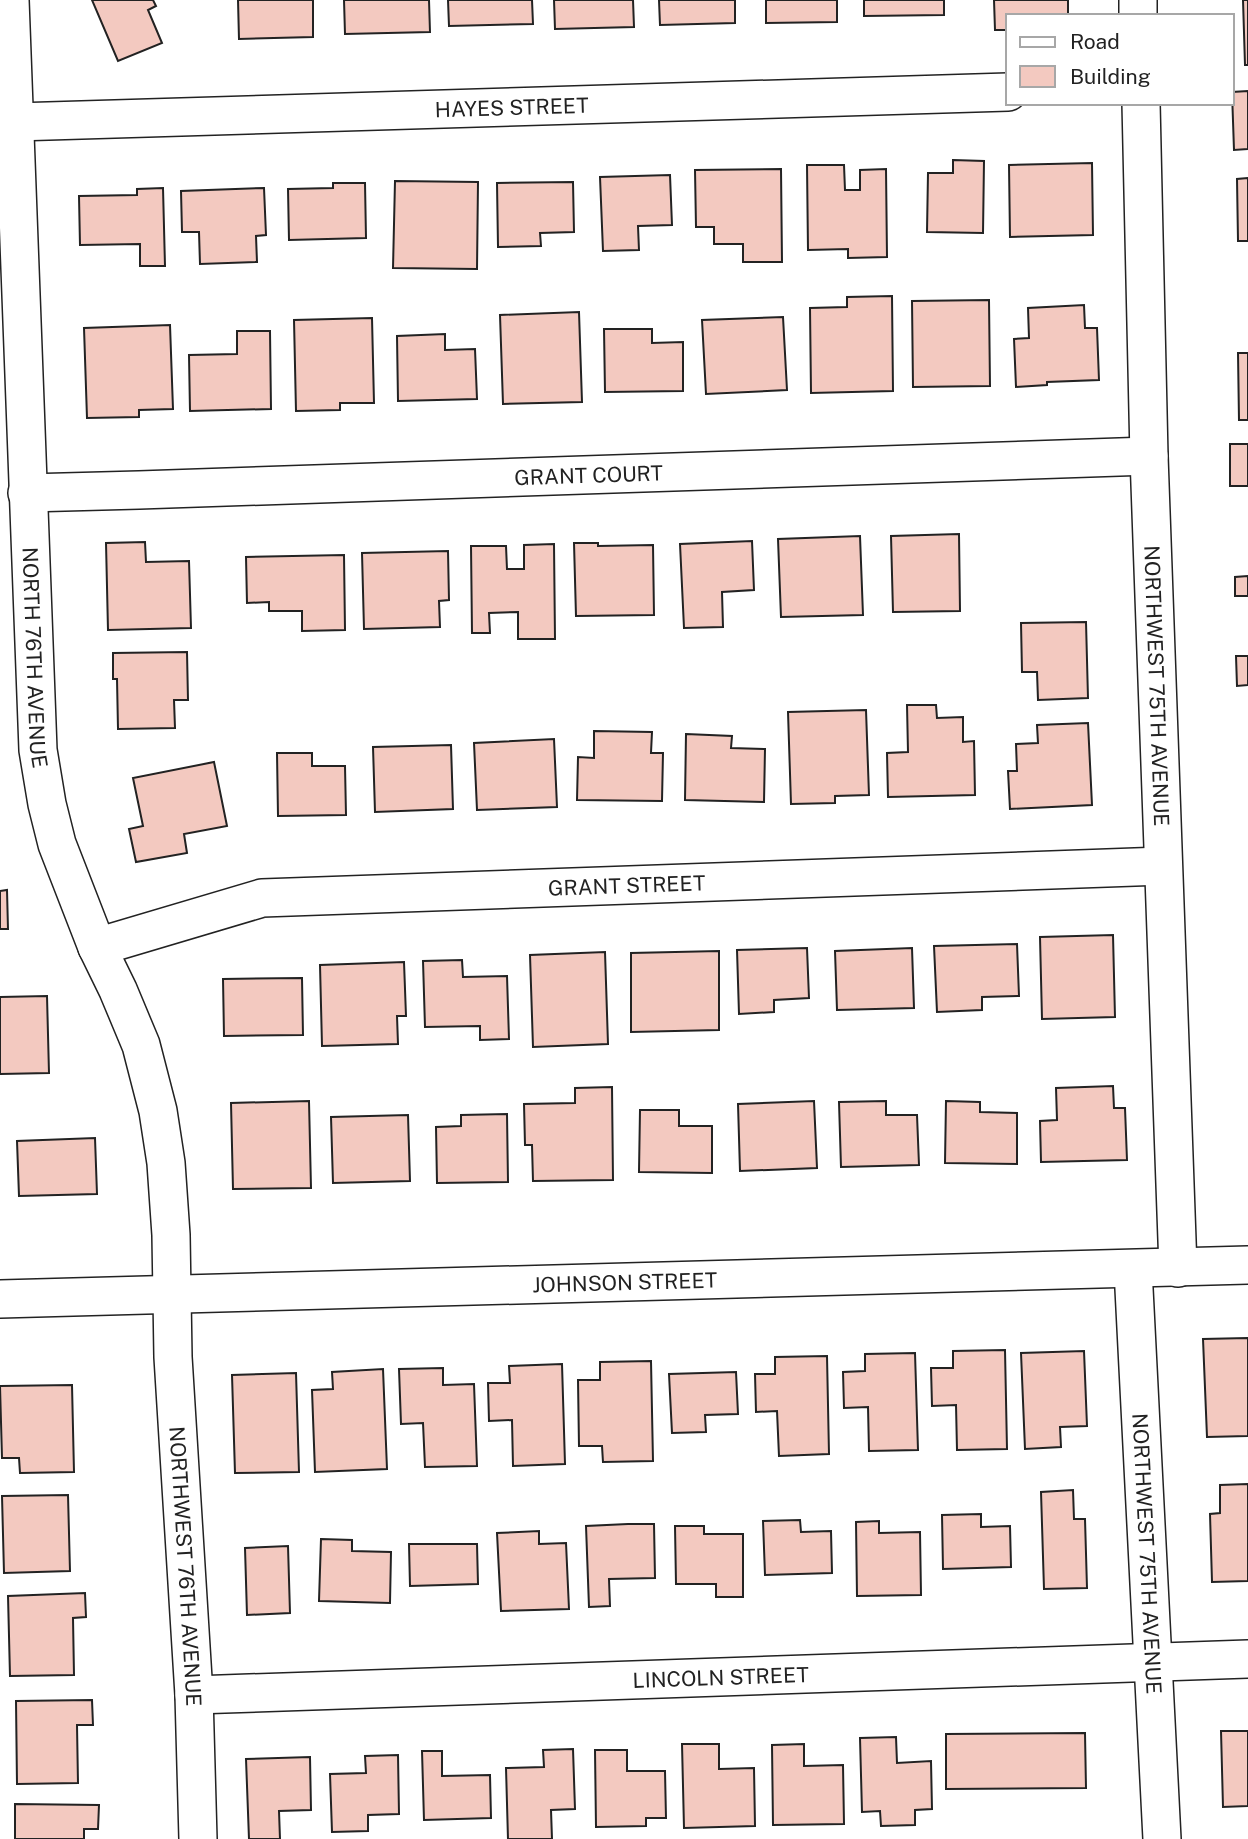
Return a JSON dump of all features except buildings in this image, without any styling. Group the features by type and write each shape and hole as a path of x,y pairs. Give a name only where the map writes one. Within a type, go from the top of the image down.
{"street":[{"name":"NORTH 76TH AVENUE","path":"10,0 38,750 57,844 97,947 141,1045 158,1111 166,1163 172,1294"},
{"name":"HAYES STREET","path":"15,122 1006,92"},
{"name":"NORTHWEST 75TH AVENUE","path":"1141,105 1149,456 1178,1268"},
{"name":"GRANT COURT","path":"27,493 1149,456"},
{"name":"GRANT STREET","path":"97,947 262,898 1163,866"},
{"name":"JOHNSON STREET","path":"0,1299 1248,1265"},
{"name":"NORTHWEST 75TH AVENUE","path":"1133,1269 1162,1839"},
{"name":"NORTHWEST 76TH AVENUE","path":"172,1294 173,1357 194,1695 198,1839"},
{"name":"LINCOLN STREET","path":"194,1695 1248,1659"}]}
